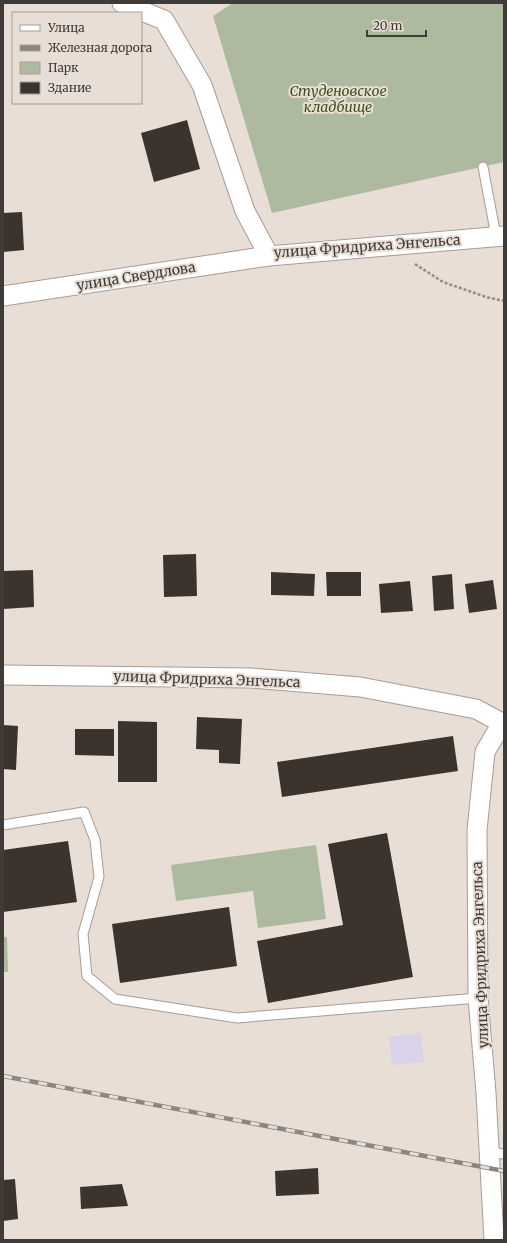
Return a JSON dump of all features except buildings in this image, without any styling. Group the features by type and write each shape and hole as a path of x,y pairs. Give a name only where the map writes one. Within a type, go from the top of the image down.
{"street":[{"name":"улица Фридриха Энгельса","path":"122,3 164,20 202,85 246,211 269,256 500,236"},
{"name":"улица Свердлова","path":"3,296 269,256"},
{"name":"улица Фридриха Энгельса","path":"3,675 251,678 360,687 476,709 503,723 485,752 477,830 478,998 497,1153 494,1240"}],"lane":[{"path":"483,167 500,236"},
{"path":"3,825 84,812 95,840 99,877 83,934 88,976 115,999 237,1018 478,998"}],"path":[{"path":"412,262 443,282 486,297 504,301"}],"shaded area":[{"path":"421,1033 424,1062 392,1065 389,1037"}],"green space":[{"name":"Студеновское кладбище","path":"233,3 504,3 504,162 272,213 213,16"},
{"path":"316,845 326,919 258,928 253,891 176,901 171,865"},
{"path":"3,937 7,937 8,972 3,972"}],"railway":[{"path":"3,1076 504,1171"}]}
